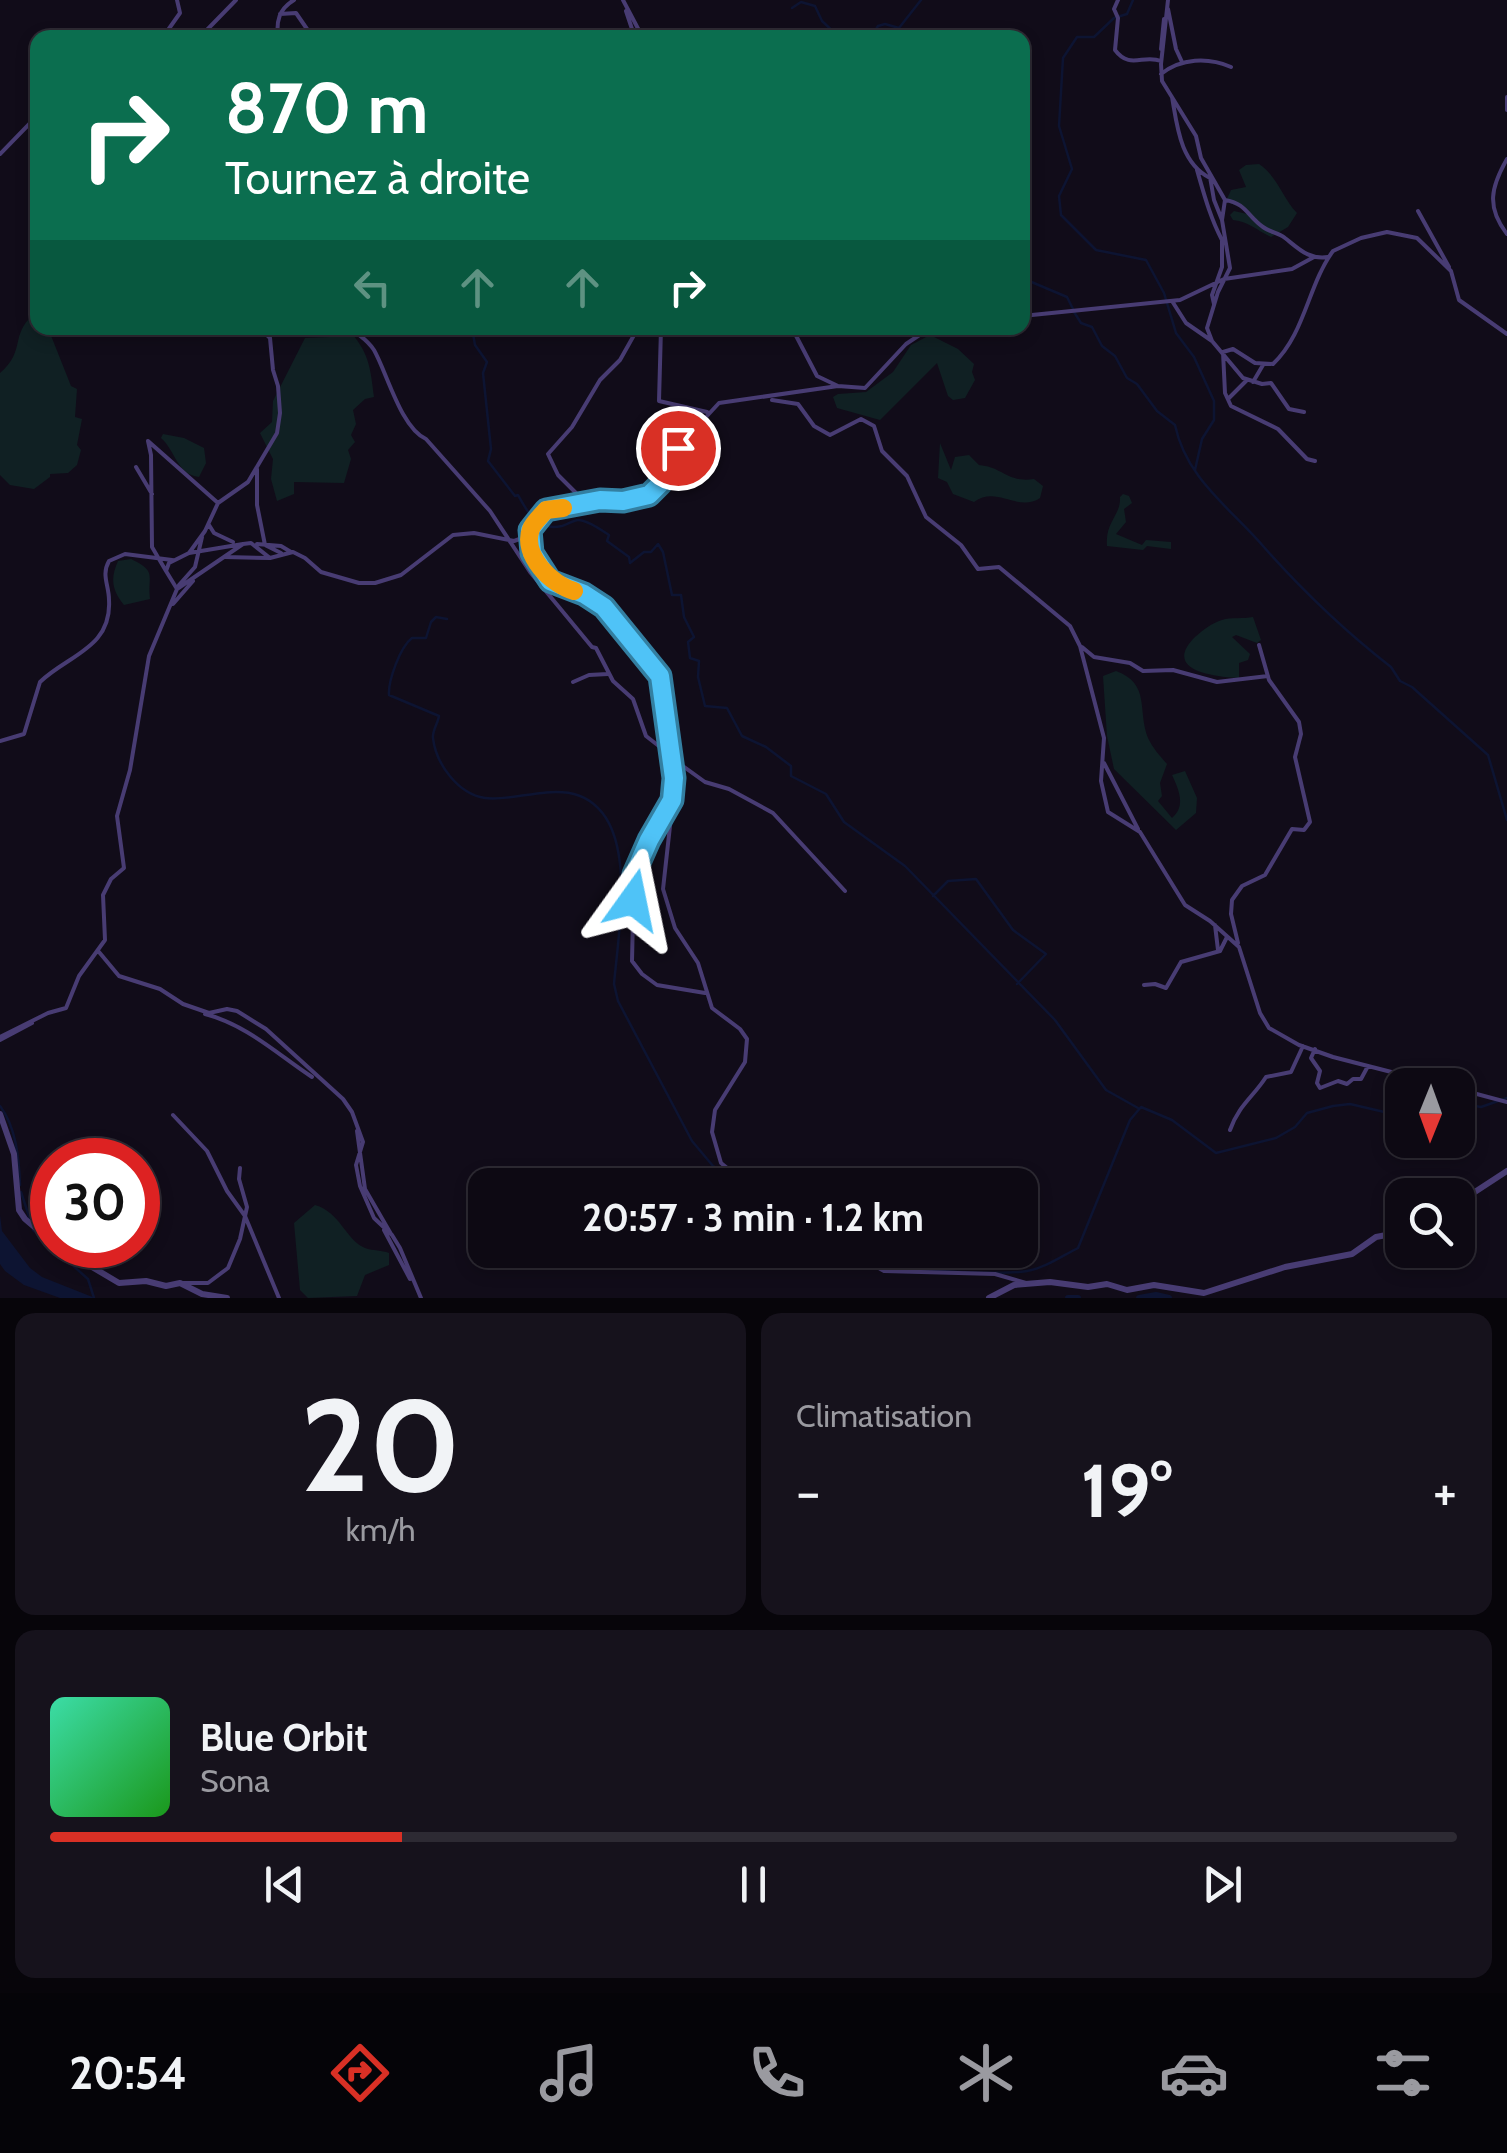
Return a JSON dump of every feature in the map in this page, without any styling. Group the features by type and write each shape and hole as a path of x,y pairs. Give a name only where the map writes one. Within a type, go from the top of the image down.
{"street":[{"path":"171,30 180,13 177,0"},
{"path":"207,30 236,0"},
{"path":"279,30 280,14 294,0"},
{"path":"1118,0 1114,45 1120,56 1133,63 1154,58 1161,63"},
{"path":"623,2 632,30"},
{"path":"623,2 639,30"},
{"path":"1168,5 1182,62"},
{"path":"1168,5 1161,74 1196,136 1231,260 1207,328 1212,341"},
{"path":"280,14 296,14 308,30"},
{"path":"1161,74 1182,62 1219,62 1230,68"},
{"path":"1172,97 1180,138 1196,168 1201,194 1213,213 1222,240"},
{"path":"1507,97 1507,110"},
{"path":"0,154 30,123"},
{"path":"1507,159 1491,198 1507,234"},
{"path":"1196,168 1209,175 1223,193 1222,220"},
{"path":"1224,200 1248,209 1262,227 1283,236 1301,252 1328,257"},
{"path":"1418,211 1438,243 1459,300 1507,334"},
{"path":"1223,352 1226,348 1262,365 1273,364 1282,355 1308,306 1328,257 1350,242 1393,231 1417,238 1451,272"},
{"path":"1214,306 1212,295 1222,267 1224,232"},
{"path":"1030,315 1169,301 1224,279 1292,269 1314,256"},
{"path":"1169,301 1186,322 1223,352 1229,365 1250,381 1272,384 1290,409 1304,412"},
{"path":"188,553 202,536 218,503 248,482 271,444 280,413 267,335"},
{"path":"362,335 373,348 400,410 416,433 426,439 490,512 530,572 596,648 608,674 634,698 646,736 688,772 773,813 845,891"},
{"path":"586,502 558,475 548,454 572,427 600,380 620,360 634,335"},
{"path":"661,335 660,401 694,406 701,412 712,410"},
{"path":"796,335 817,376 838,386"},
{"path":"167,569 188,553 255,544 281,546 288,553 305,558 321,572 367,584 401,575 453,535 474,533 508,540 525,537 546,510 649,495 660,484 682,442 724,402 838,386 865,388 920,335"},
{"path":"1223,352 1231,406 1278,429 1307,459 1315,461"},
{"path":"1228,400 1262,365"},
{"path":"758,399 798,404 814,426 830,434 861,418 874,426 882,451 907,476 926,517 961,544 978,569 999,567 1070,626 1080,646 1104,738 1101,780 1108,812 1140,832"},
{"path":"177,588 155,556 148,441 218,503"},
{"path":"136,467 152,494"},
{"path":"257,468 257,505 265,545"},
{"path":"209,524 214,533 240,544"},
{"path":"534,526 532,553 550,581 584,594 604,607 659,672 674,778 664,888 675,928 695,956 712,1008 744,1032 748,1044 745,1062 715,1110 712,1132 720,1164 725,1168"},
{"path":"0,1038 66,1008 79,976 98,952 106,933 103,895 111,879 124,868 117,816 130,770 142,683 177,588 195,568 202,536"},
{"path":"172,606 196,578 240,544"},
{"path":"255,544 270,558"},
{"path":"222,557 270,558 288,553"},
{"path":"0,741 24,734 40,682 77,659 99,638 109,609 104,572 109,561 124,554 174,560"},
{"path":"177,588 196,578"},
{"path":"1259,645 1268,676 1299,722 1301,734 1294,757 1310,822 1304,830 1292,829 1265,875 1236,891 1231,914 1239,948 1269,1028 1304,1046 1385,1070"},
{"path":"1080,646 1094,657 1130,664 1143,671 1173,670 1216,682 1268,676"},
{"path":"573,682 590,675 608,674"},
{"path":"1103,758 1108,776 1120,790 1140,832 1185,905 1215,925 1239,948"},
{"path":"672,806 655,828 634,874 632,961 657,984 706,994"},
{"path":"1215,925 1218,952"},
{"path":"1144,986 1166,988 1181,962 1218,952 1227,937"},
{"path":"98,952 119,976 160,989 183,1004 266,1042 316,1081 323,1082"},
{"path":"202,1011 238,1010 266,1029 342,1099 363,1142 356,1165 360,1186 419,1295"},
{"path":"1230,1130 1250,1091 1259,1088 1266,1077 1290,1073 1304,1046"},
{"path":"1315,1049 1311,1058 1320,1071 1320,1088 1333,1082 1347,1084 1354,1078 1361,1079 1368,1066"},
{"path":"1475,1094 1503,1101"},
{"path":"0,1114 14,1154 19,1210 30,1222"},
{"path":"173,1115 208,1150 227,1191 246,1216 279,1298"},
{"path":"360,1156 365,1188 419,1295"},
{"path":"95,1268 119,1282 146,1281 166,1286 208,1282 226,1272 246,1216 247,1198 238,1178 240,1168"},
{"path":"1475,1192 1507,1171"},
{"path":"384,1230 392,1235"},
{"path":"989,1298 1014,1284 1026,1283 1107,1284 1127,1290 1154,1285 1204,1292 1285,1267 1352,1254 1376,1236 1385,1235"},
{"path":"880,1268 995,1274 1026,1283"},
{"path":"180,1282 202,1294 227,1298"}],"shaded area":[{"path":"1259,164 1297,213 1288,227 1271,237 1233,220 1230,215 1234,211 1247,214 1246,210 1226,201 1231,190 1246,187 1239,170"},
{"path":"30,318 30,335 51,335 71,386 77,389 75,417 82,419 77,465 68,473 50,474 34,489 10,485 0,475 0,373 13,357"},
{"path":"353,335 360,344 374,397 365,399 353,410 356,424 351,435 355,442 348,450 351,459 344,483 294,482 294,494 277,501 271,479 273,459 260,433 272,422 273,401 305,338"},
{"path":"930,335 958,349 974,364 975,380 965,398 953,400 948,396 937,363 880,420 837,408 833,397 866,392 893,372 911,345"},
{"path":"163,434 184,438 204,448 206,463 199,477 181,467 161,438"},
{"path":"940,443 951,470 955,457 969,455 979,465 1011,477 1034,479 1043,486 1040,498 1024,503 991,496 974,502 953,494 947,482 938,478"},
{"path":"1123,494 1132,503 1124,509 1126,522 1116,534 1142,545 1146,540 1171,542 1171,549 1107,546 1108,530"},
{"path":"131,559 150,575 150,599 124,605 113,579 118,561"},
{"path":"1253,617 1261,640 1257,643 1232,637 1250,654 1248,660 1239,663 1239,678 1206,674 1188,665 1184,658 1186,648 1204,629 1226,619"},
{"path":"1116,671 1127,676 1139,691 1148,738 1167,764 1158,801 1172,818 1180,803 1172,775 1185,771 1197,798 1196,813 1176,830 1114,769 1107,736 1103,676"},
{"path":"315,1205 331,1214 358,1244 389,1253 389,1265 365,1275 357,1296 308,1298 300,1290 294,1223"}],"water":[{"path":"0,1215 2,1231 30,1268 42,1277 95,1298 60,1298 24,1285 0,1264"}],"waterway":[{"path":"876,30 885,24 899,28 921,0"},
{"path":"1133,0 1127,14 1114,18 1094,37 1077,37 1063,58 1059,126 1072,169 1059,196 1061,215 1096,250 1146,260 1164,293 1176,333 1194,357 1214,401 1214,420 1202,439 1195,470"},
{"path":"792,8 801,2 815,6 832,30"},
{"path":"1030,281 1067,297 1073,309"},
{"path":"1074,312 1081,323 1092,327 1127,378 1175,425 1189,461 1223,505 1324,610 1488,755 1507,820"},
{"path":"473,335 487,362 483,373 491,449 488,461 530,515 540,524 553,527 578,520 590,523 609,535 607,541 629,557 630,563 658,544 672,595 681,595 684,617 694,637 688,642 690,658 699,661 698,677 705,706 727,708 742,736 766,747 791,766 791,776 826,794 844,822 905,866 1055,1020 1106,1090 1138,1108"},
{"path":"447,619 436,617 426,638 412,638 408,642 390,681 389,695 439,716 433,735 435,748 450,776 466,791 485,798 564,792 593,804 606,818 614,835 621,876 614,984 618,1001 692,1141 716,1168"},
{"path":"933,896 948,881 976,879 1013,930 1046,954 1017,984"},
{"path":"1475,1106 1507,1098"},
{"path":"1038,1268 1078,1248 1130,1120 1141,1107 1172,1120 1216,1153 1276,1138 1295,1127 1307,1113 1333,1106 1350,1104 1385,1112"},
{"path":"0,1106 13,1133 20,1185"},
{"path":"21,1192 30,1219"},
{"path":"76,1268 88,1279 94,1298"},
{"path":"906,1268 974,1272 1037,1268"},
{"path":"1068,1298 1078,1298"},
{"path":"1139,1298 1169,1298"}],"slow traffic":[{"path":"563,508 546,510 530,530 530,544 550,581 574,591"}],"route":[{"path":"633,900 634,874 655,828 672,806 674,778 659,672 604,607 584,594 550,581 532,553 530,530 546,510 649,495 660,484 678,448"}]}
